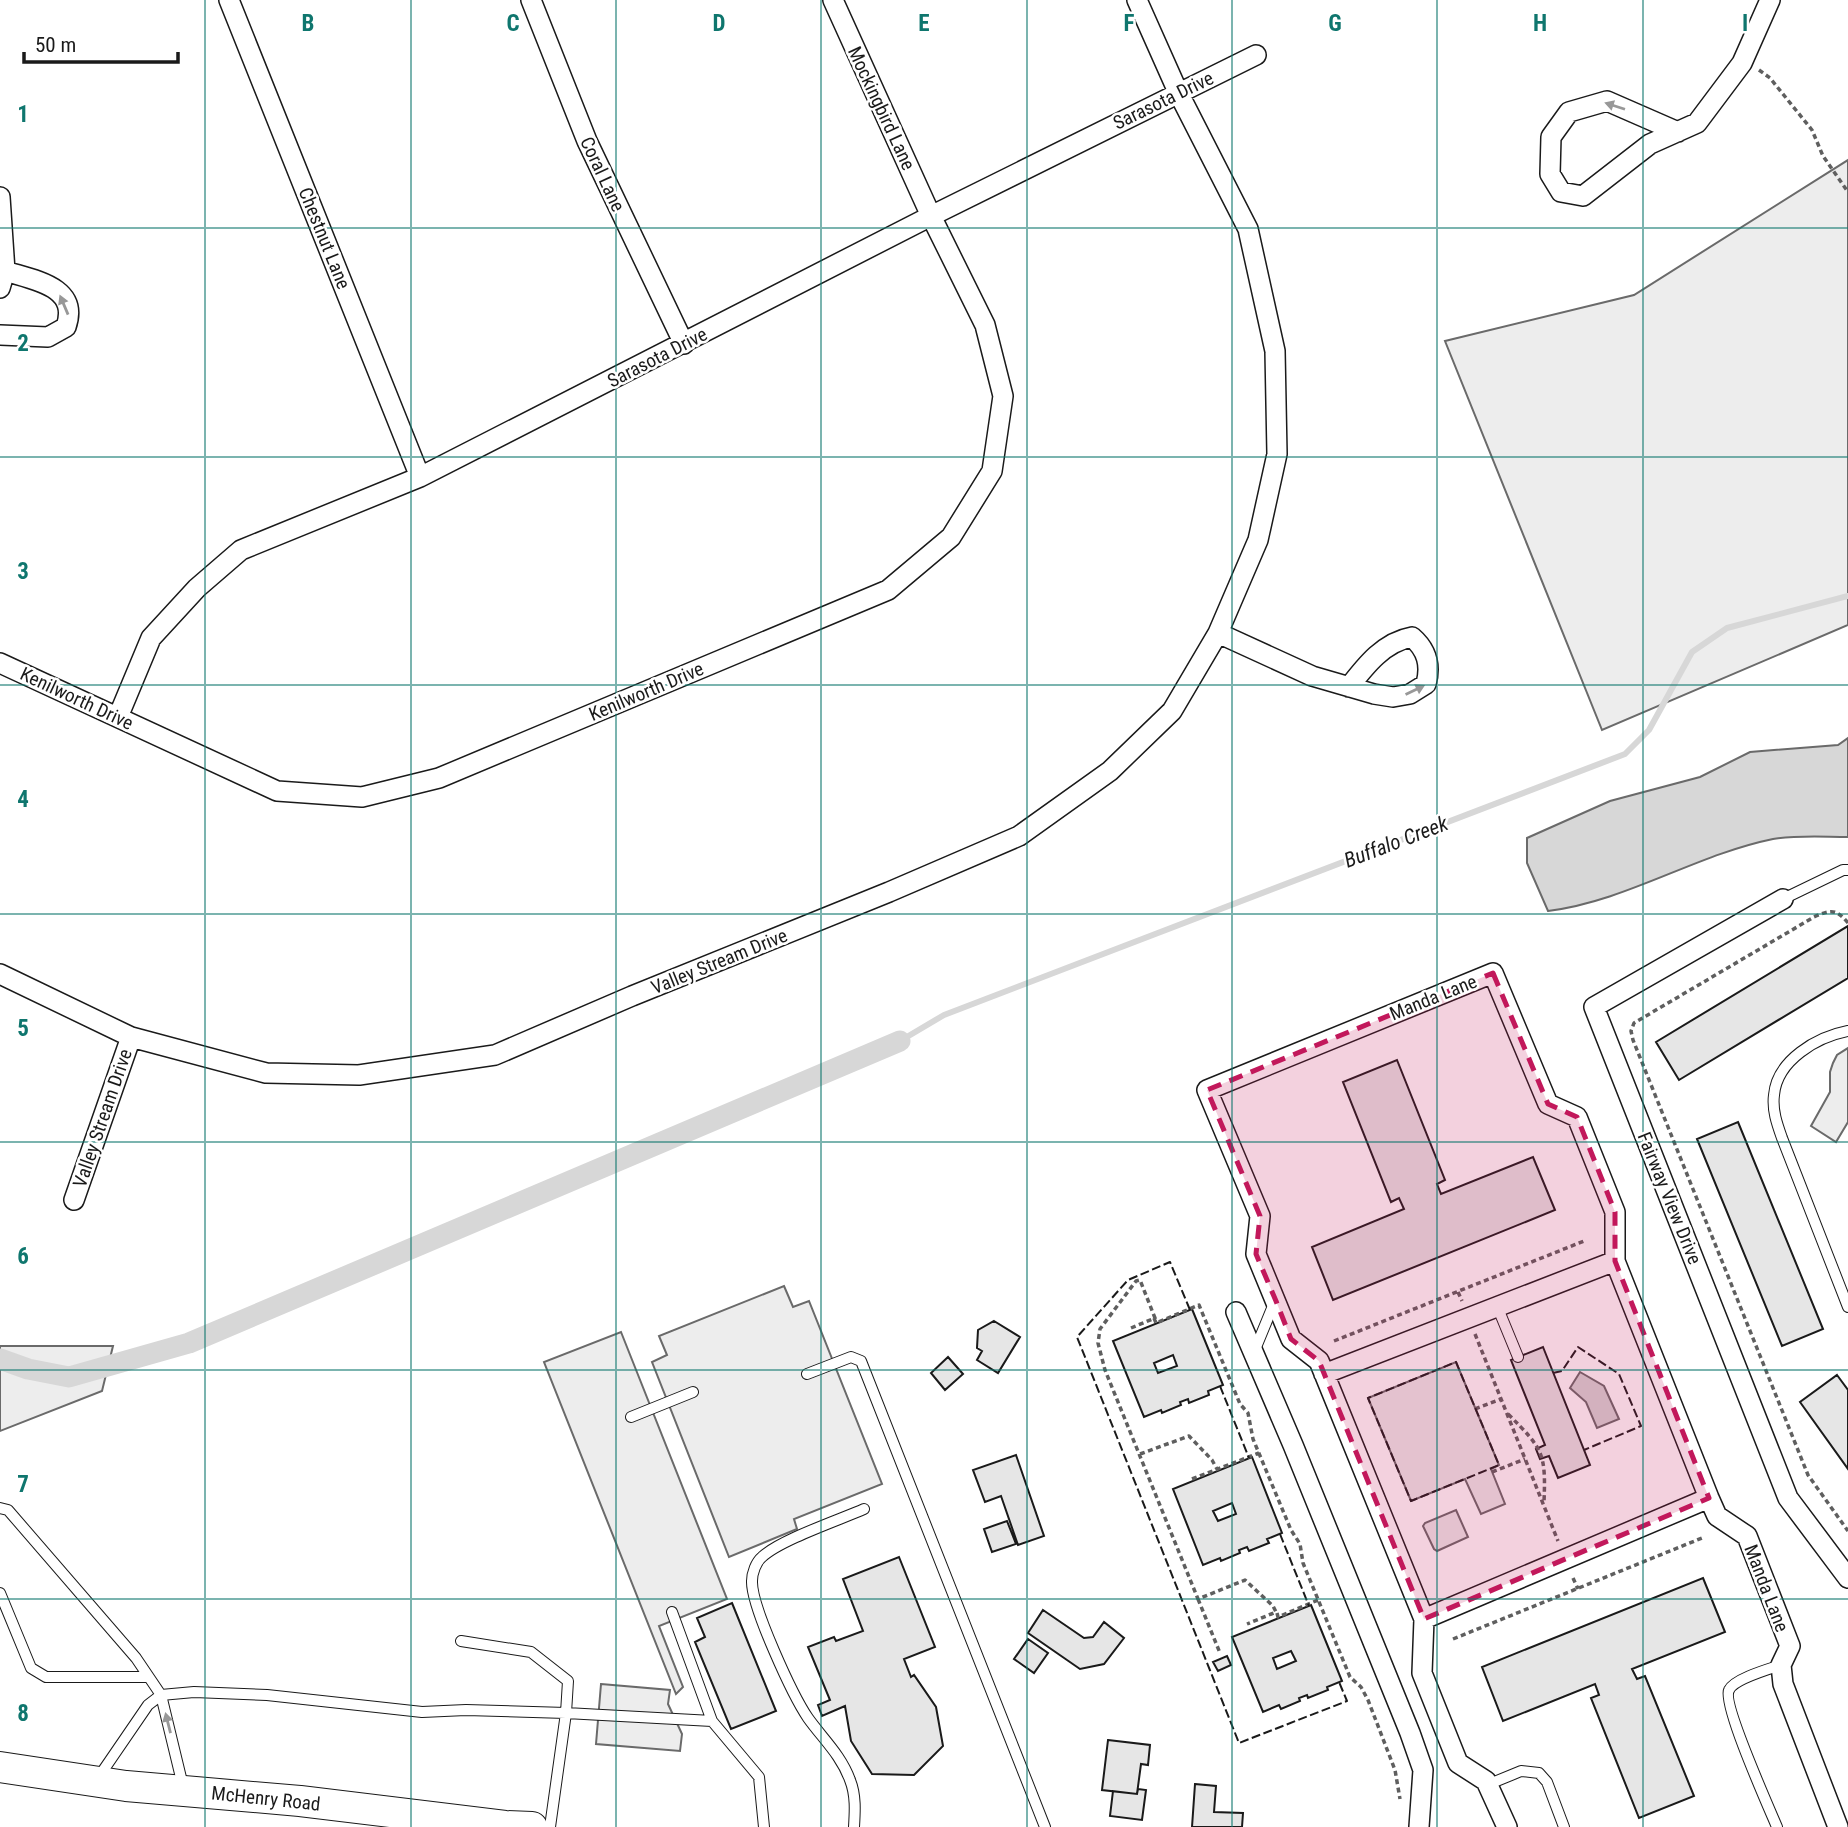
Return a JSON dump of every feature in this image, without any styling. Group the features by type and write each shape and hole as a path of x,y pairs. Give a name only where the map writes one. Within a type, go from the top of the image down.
{"main road":[{"name":"McHenry Road","path":"0,1767 126,1786 300,1801 532,1827"}],"street":[{"name":"Chestnut Lane","path":"229,0 421,477"},
{"name":"Coral Lane","path":"531,0 587,141 684,344"},
{"name":"Mockingbird Lane","path":"832,0 931,216"},
{"name":"Valley Stream Drive","path":"0,974 131,1037 266,1073 359,1075 495,1055 1019,836 1110,771 1172,711 1218,633 1258,540 1277,454 1275,351 1248,229 1178,92 1137,0"},
{"path":"1678,132 1607,101 1569,112 1551,137 1550,174 1561,192 1583,197 1650,144 1678,132 1697,123 1743,60 1770,0"},
{"name":"Sarasota Drive","path":"118,717 151,638 197,588 241,550 421,477 931,216 1256,55"},
{"path":"0,197 2,279 49,284 67,302 69,316 66,327 47,337 0,335"},
{"name":"Kenilworth Drive","path":"0,663 277,791 362,797 439,778 888,590 951,537 992,471 1003,396 985,325 931,216"},
{"path":"1218,633 1312,676 1349,687"},
{"name":"Fairway View Drive","path":"1783,899 1594,1007 1788,1498 1848,1578"},
{"name":"Manda Lane","path":"1507,1827 1487,1784 1458,1763 1422,1673 1424,1619 1319,1361 1291,1339 1256,1254 1260,1216 1208,1090 1493,973 1548,1104 1577,1117 1615,1212 1615,1261 1717,1516 1747,1536 1790,1646 1781,1664 1783,1684 1838,1827"},
{"name":"Valley Stream Drive","path":"74,1200 131,1037"},
{"path":"1324,1374 1615,1261"},
{"path":"1236,1312 1415,1745 1423,1770 1419,1827"},
{"path":"1424,1619 1709,1498"}],"lane":[{"path":"1783,899 1848,870"},
{"path":"1848,1031 1817,1040 1801,1053 1776,1082 1773,1096 1774,1114 1782,1138 1848,1307"},
{"path":"1254,1352 1276,1301"},
{"path":"1497,1306 1518,1357"},
{"path":"807,1374 851,1357 861,1361 1045,1827"},
{"path":"631,1417 693,1392"},
{"path":"0,1508 8,1510 136,1658 161,1695 184,1790"},
{"path":"854,1827 856,1802 851,1781 841,1759 794,1695 757,1605 751,1582 760,1558 774,1549 864,1509"},
{"path":"0,1593 31,1668 46,1677 148,1677"},
{"path":"672,1612 712,1721 759,1777 764,1827"},
{"path":"461,1641 531,1652 568,1681 550,1827"},
{"path":"1777,1827 1732,1717 1727,1696 1729,1689 1736,1683 1781,1664"},
{"path":"96,1781 148,1705 161,1695 194,1692 267,1695 422,1712 466,1710 566,1713 712,1721"},
{"path":"1487,1784 1521,1771 1539,1773 1546,1782 1564,1827"}],"path":[{"path":"1743,60 1770,78 1812,130 1823,156 1848,192"},
{"path":"1848,923 1835,912 1829,911 1814,917 1634,1023 1632,1031 1638,1053 1808,1475 1848,1531"},
{"path":"1334,1341 1584,1241"},
{"path":"1220,1653 1105,1370 1098,1343 1100,1329 1136,1281 1140,1280 1156,1323 1199,1305 1240,1404 1248,1413 1253,1439 1291,1530 1300,1544 1303,1563 1350,1678 1362,1687 1368,1700 1395,1770 1400,1801"},
{"path":"1458,1292 1577,1589"},
{"path":"1131,1328 1154,1318"},
{"path":"1475,1409 1501,1399"},
{"path":"1507,1413 1536,1445 1544,1462 1544,1505"},
{"path":"1139,1454 1189,1436 1217,1469"},
{"path":"1192,1479 1259,1453"},
{"path":"1492,1472 1525,1459"},
{"path":"1453,1639 1702,1538"},
{"path":"1198,1599 1245,1580 1273,1606 1278,1617 1318,1600"},
{"path":"1247,1625 1276,1612"}],"highlighted area":[{"path":"1493,973 1548,1104 1577,1117 1615,1212 1615,1261 1709,1498 1424,1619 1319,1361 1291,1339 1256,1254 1260,1216 1207,1090"}],"shaded area":[{"path":"1848,160 1848,625 1602,730 1445,341 1634,295"},
{"path":"1848,738 1848,837 1773,839 1744,846 1606,898 1548,911 1527,863 1527,838 1610,801 1700,777 1750,752 1838,745"},
{"path":"1848,1048 1848,1122 1836,1142 1811,1126 1830,1092 1833,1063 1837,1055"},
{"path":"784,1286 793,1307 809,1301 882,1484 794,1519 797,1529 729,1557 652,1362 667,1355 659,1336"},
{"path":"621,1332 727,1599 659,1626 683,1687 676,1694 544,1362"},
{"path":"0,1346 113,1346 102,1391 0,1431"},
{"path":"1456,1362 1499,1465 1491,1469 1505,1504 1481,1514 1465,1479 1411,1501 1368,1398"},
{"path":"1580,1372 1604,1386 1619,1419 1597,1428 1586,1402 1570,1388"},
{"path":"1456,1510 1468,1537 1437,1551 1423,1526"},
{"path":"601,1684 670,1690 668,1704 682,1734 680,1751 596,1744"}],"building":[{"path":"1848,926 1848,978 1679,1080 1656,1042"},
{"path":"1397,1060 1445,1180 1437,1184 1441,1194 1533,1157 1555,1210 1333,1300 1312,1247 1404,1209 1399,1198 1391,1202 1343,1082"},
{"path":"1738,1122 1823,1329 1782,1346 1697,1139"},
{"path":"1192,1309 1223,1385 1208,1391 1209,1395 1189,1403 1188,1399 1162,1413 1161,1410 1144,1417 1113,1341","holes":["1173,1355 1177,1366 1158,1373 1154,1363"]},
{"path":"994,1321 1020,1337 998,1373 977,1360 982,1351 977,1348 978,1330"},
{"path":"1543,1347 1590,1465 1558,1478 1549,1456 1540,1459 1536,1449 1545,1445 1511,1360"},
{"path":"948,1357 963,1374 945,1390 931,1373"},
{"path":"1837,1375 1848,1390 1848,1469 1800,1402"},
{"path":"1016,1455 1044,1536 1018,1545 1001,1496 985,1502 973,1470"},
{"path":"1252,1457 1282,1533 1267,1539 1269,1543 1249,1551 1247,1547 1221,1561 1220,1558 1203,1565 1173,1489","holes":["1232,1503 1236,1514 1218,1521 1213,1511"]},
{"path":"1007,1521 1016,1544 992,1552 984,1529"},
{"path":"899,1557 935,1647 904,1659 911,1677 914,1675 936,1707 943,1746 914,1775 872,1774 851,1741 845,1706 822,1716 818,1705 830,1700 808,1647 834,1637 836,1641 863,1631 843,1579"},
{"path":"1703,1578 1725,1632 1632,1669 1637,1679 1645,1676 1694,1796 1639,1818 1591,1698 1599,1695 1595,1684 1503,1721 1482,1667"},
{"path":"732,1603 776,1711 731,1729 695,1642 705,1637 697,1618"},
{"path":"1311,1605 1342,1681 1308,1698 1307,1695 1299,1698 1300,1701 1281,1709 1279,1705 1263,1712 1232,1637","holes":["1291,1651 1296,1661 1277,1669 1273,1658"]},
{"path":"1043,1610 1084,1638 1093,1637 1104,1622 1124,1638 1104,1664 1080,1669 1028,1633"},
{"path":"1028,1639 1048,1653 1034,1673 1014,1659"},
{"path":"1227,1656 1231,1665 1218,1671 1213,1662"},
{"path":"1108,1740 1150,1745 1148,1765 1141,1764 1137,1794 1102,1790"},
{"path":"1195,1784 1216,1786 1214,1812 1243,1813 1242,1827 1192,1827"},
{"path":"1138,1789 1146,1790 1142,1820 1110,1816 1113,1791 1137,1794"}],"waterway":[{"name":"Buffalo Creek","path":"900,1041 944,1015 1625,754 1649,730 1692,652 1727,628 1848,596"},
{"path":"0,1359 28,1369 69,1377 189,1343 900,1041"}],"fence":[{"path":"1190,1310 1170,1262 1128,1280 1077,1337 1239,1743 1347,1701 1339,1682"},
{"path":"1553,1373 1562,1371 1578,1347 1619,1374 1641,1426 1584,1450"},
{"path":"1456,1362 1499,1465 1411,1501 1368,1398 1456,1362"},
{"path":"1220,1386 1249,1458"},
{"path":"1280,1534 1309,1606"}]}
